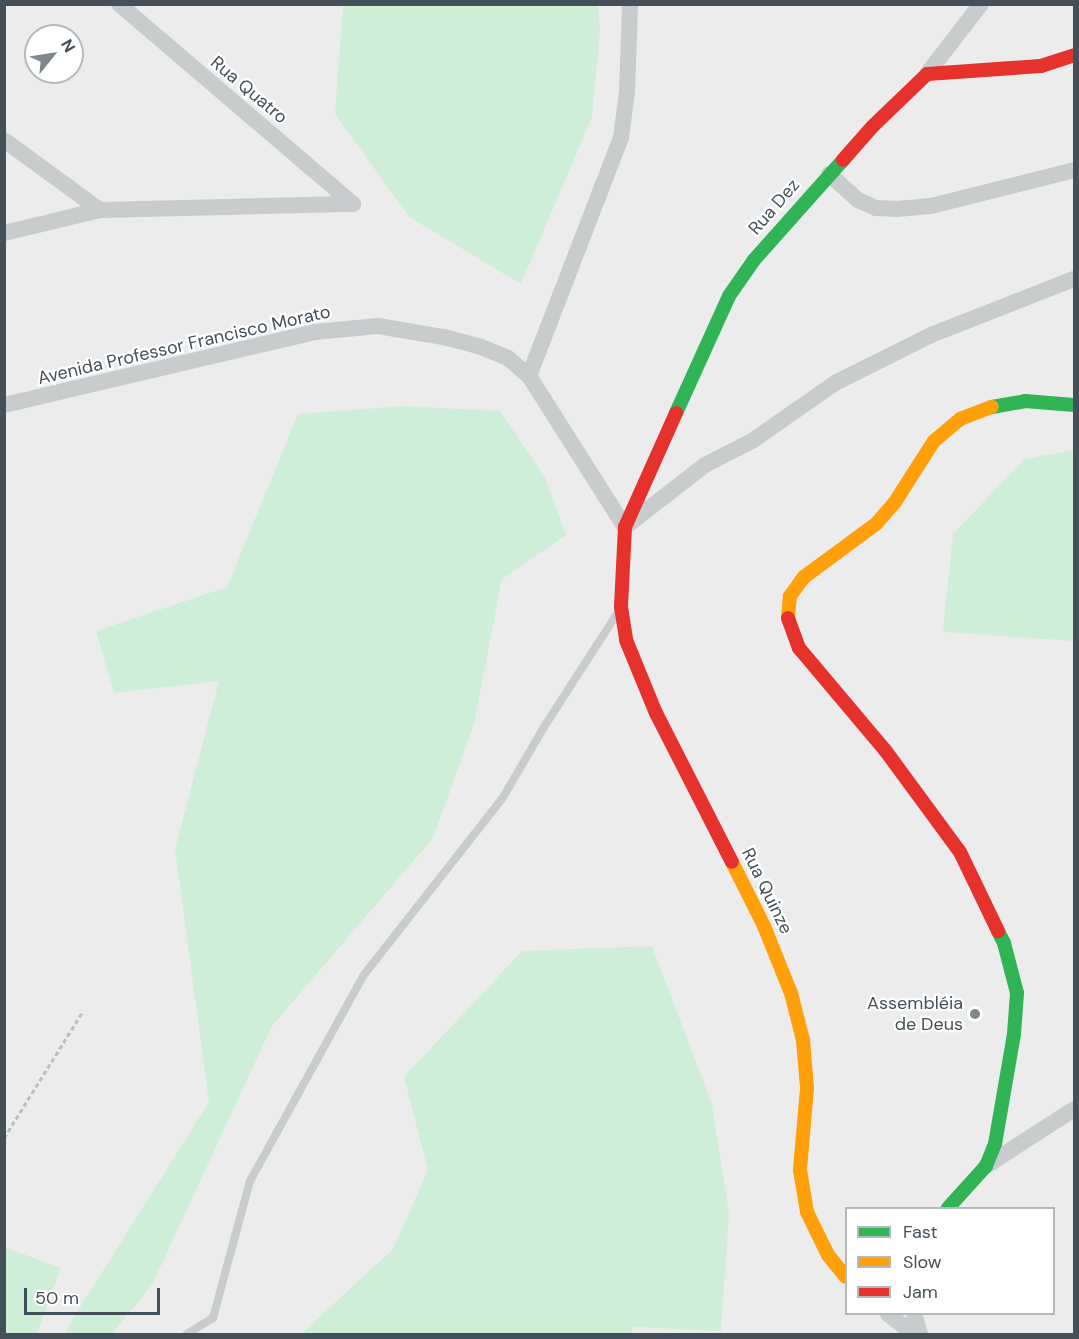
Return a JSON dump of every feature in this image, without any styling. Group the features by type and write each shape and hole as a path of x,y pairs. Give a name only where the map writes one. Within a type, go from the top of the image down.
{"street":[{"name":"Rua Quatro","path":"100,210 353,204 119,4"},
{"path":"529,376 621,138 627,92 630,4"},
{"path":"927,74 981,4"},
{"path":"927,74 1041,66 1074,55"},
{"name":"Rua Dez","path":"625,527 729,296 754,260 829,174 873,126 927,74"},
{"path":"4,140 100,210"},
{"path":"829,174 858,200 876,208 897,209 931,206 1074,170"},
{"path":"4,233 100,210"},
{"path":"625,527 705,465 752,441 835,383 931,335 1074,279"},
{"name":"Avenida Professor Francisco Morato","path":"4,405 315,332 378,326 481,346 508,358 529,376 625,527"},
{"path":"986,1166 995,1144 1014,1034 1017,993 1004,943 960,852 885,750 800,648 788,619 790,596 804,577 876,524 895,502 934,441 960,419 987,408 1025,401 1074,405"},
{"name":"Rua Quinze","path":"625,527 621,607 626,640 656,713 764,926 791,993 803,1040 807,1088 800,1170 807,1212 828,1255 845,1276"},
{"path":"950,1207 986,1166 1074,1109"},
{"path":"889,1315 914,1335"},
{"path":"914,1315 920,1335"}],"lane":[{"path":"187,1335 213,1318 250,1181 363,976 502,799 544,727 621,607"}],"path":[{"path":"4,1138 83,1011"}],"green space":[{"path":"343,5 598,5 600,32 592,117 521,284 409,217 335,114"},
{"path":"404,406 500,411 545,477 566,535 502,579 474,724 433,838 272,1026 152,1285 112,1334 66,1334 67,1328 209,1102 175,849 219,681 114,693 96,631 227,587 298,414"},
{"path":"1074,450 1074,641 943,632 953,534 1024,459"},
{"path":"652,946 712,1104 729,1214 721,1331 633,1327 632,1334 301,1334 393,1249 428,1170 404,1077 522,951"},
{"path":"4,1247 61,1268 37,1334 5,1334"}],"traffic: fast":[{"path":"676,413 729,296 754,260 843,160"},
{"path":"992,407 1025,401 1074,405"},
{"path":"949,1207 986,1166 995,1144 1014,1034 1017,993 1004,943 998,931"}],"traffic: slow":[{"path":"788,618 790,596 804,577 876,524 895,502 934,441 960,419 992,407"},
{"path":"732,862 764,926 791,993 803,1040 807,1088 800,1170 807,1212 828,1255 845,1276"}],"traffic: jam":[{"path":"843,160 873,126 927,74 1041,66 1074,55"},
{"path":"676,413 625,527 621,607 626,640 656,713 732,862"},
{"path":"788,618 799,648 885,750 960,852 998,931"}],"place":[{"name":"Assembléia de Deus","path":"975,1014"}]}
